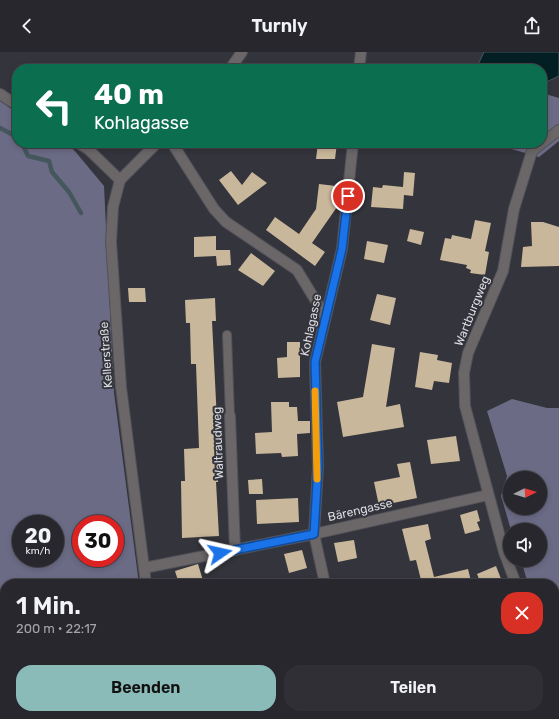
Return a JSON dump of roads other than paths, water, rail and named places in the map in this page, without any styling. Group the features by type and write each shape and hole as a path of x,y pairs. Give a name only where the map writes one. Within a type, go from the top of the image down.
{"street":[{"path":"234,64 242,52"},
{"path":"360,64 361,52"},
{"path":"0,94 12,102"},
{"name":"Wartburgweg","path":"547,139 559,130"},
{"path":"86,148 120,180 152,148"},
{"path":"175,148 214,209 226,222 297,270 325,316"},
{"name":"Kohlagasse","path":"324,579 314,534 318,467 314,375 315,362 325,316 342,249 352,148"},
{"name":"Wartburgweg","path":"514,579 504,552 488,495 465,406 463,388 468,353 502,271 514,209 532,151 536,148"},
{"name":"Kellerstraße","path":"120,180 113,208 112,242 121,387 145,579"},
{"name":"Waltraudweg","path":"230,416 235,550"},
{"name":"Bärengasse","path":"144,568 314,534 488,495"}],"lane":[{"name":"Waltraudweg","path":"227,335 230,416"}],"waterway":[{"path":"0,128 12,134"},
{"path":"24,148 28,156 49,161 52,172 69,192 81,213"}]}
